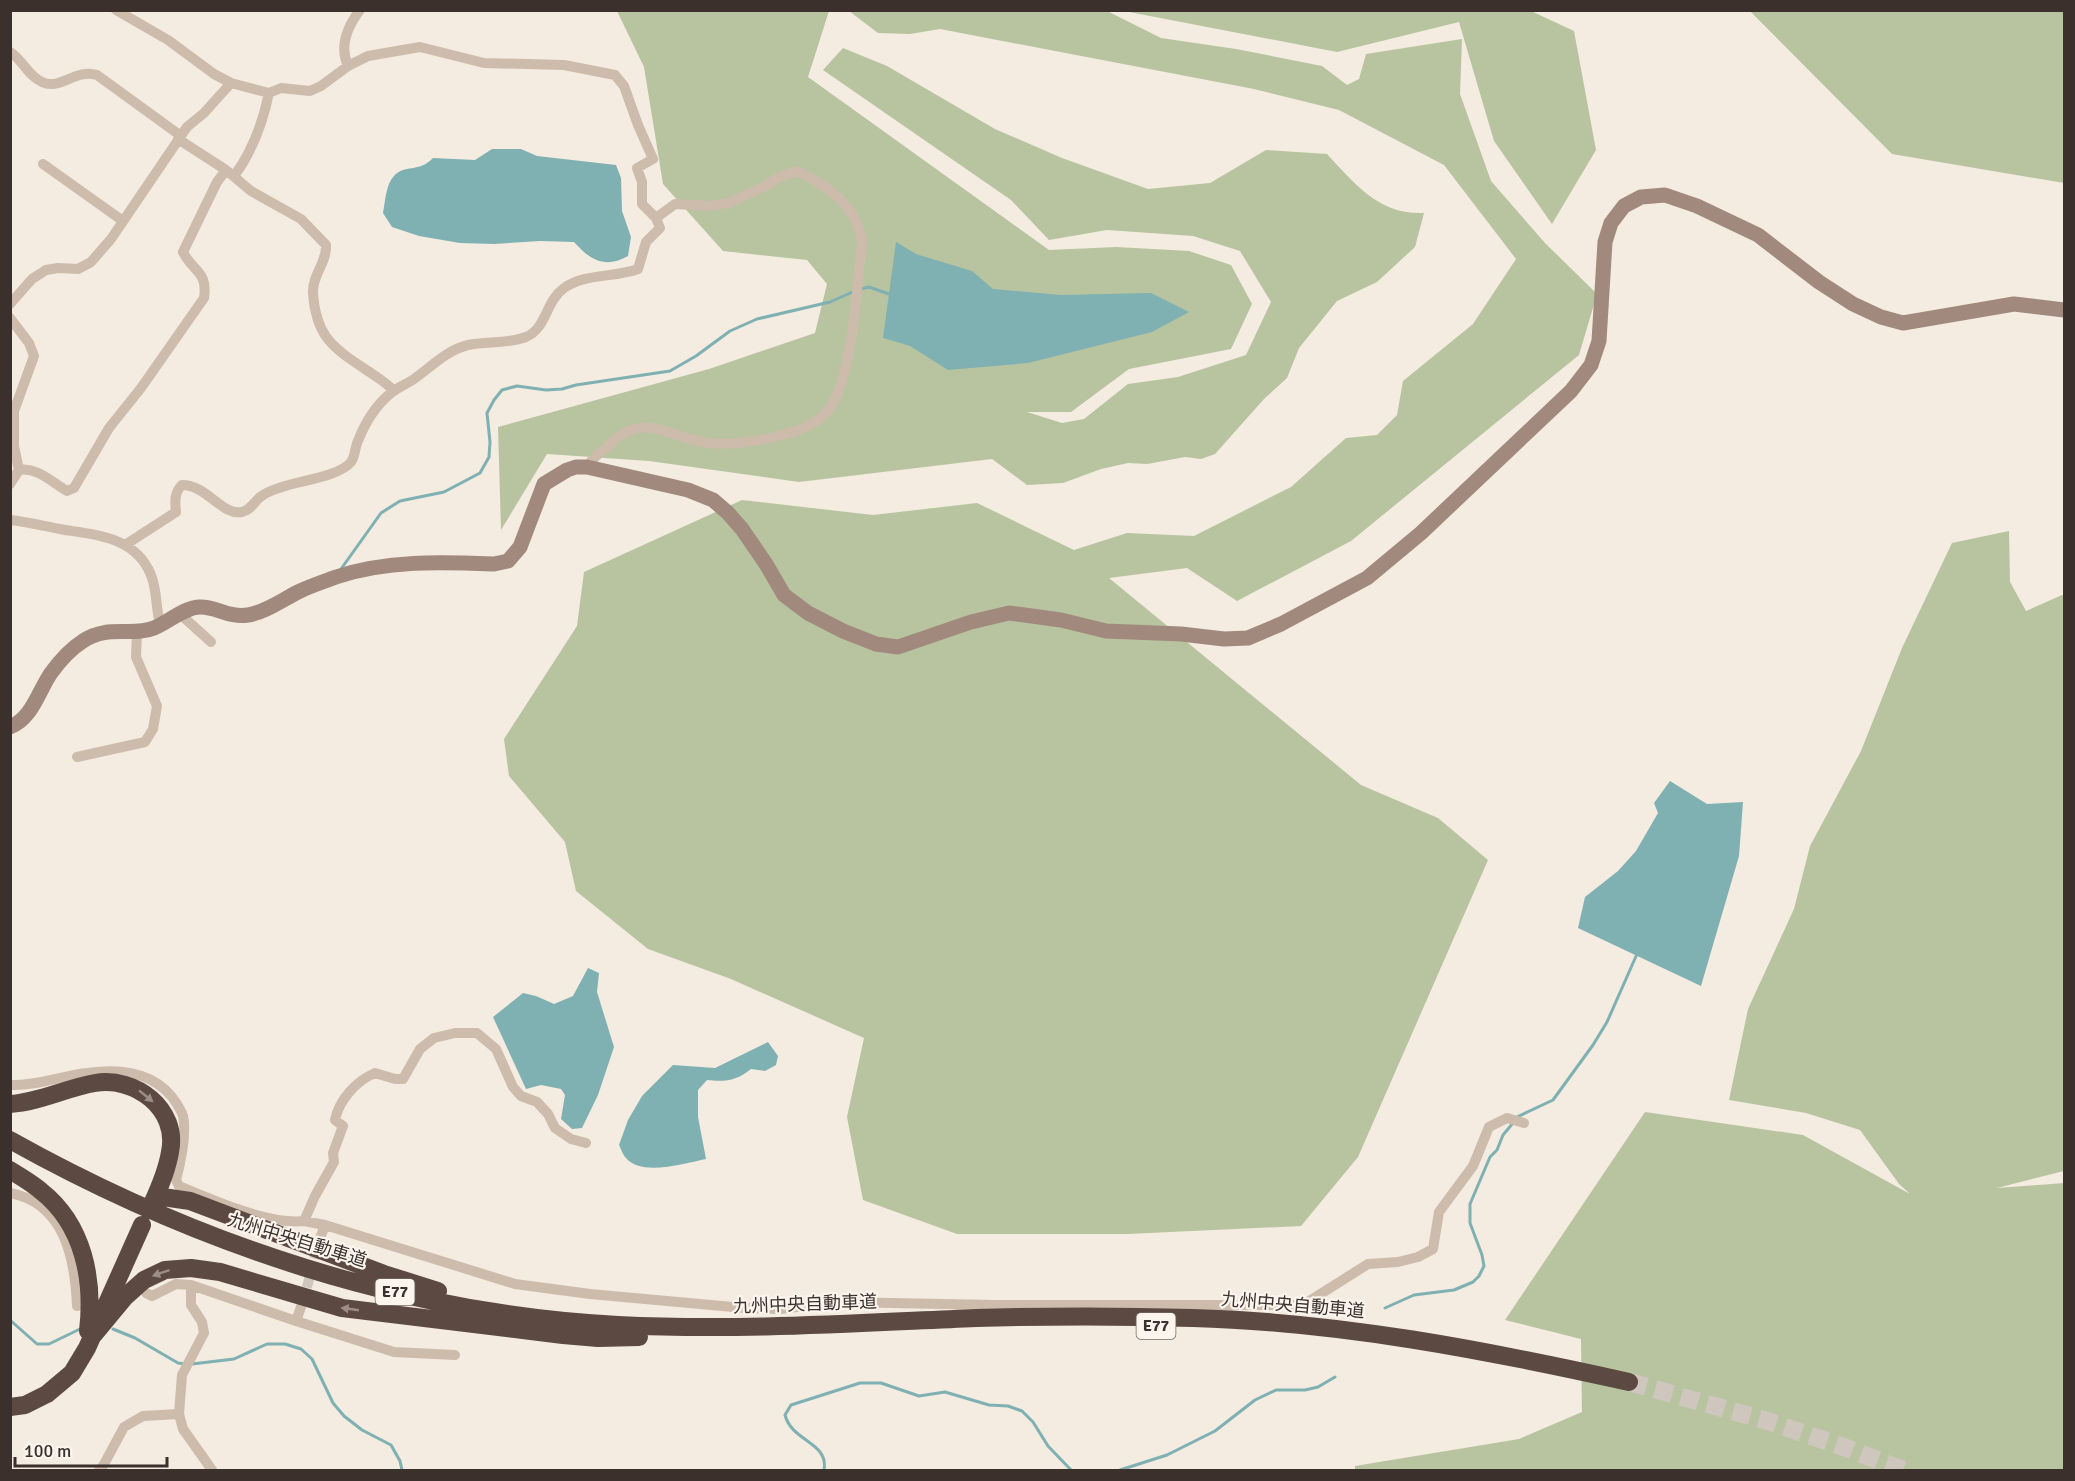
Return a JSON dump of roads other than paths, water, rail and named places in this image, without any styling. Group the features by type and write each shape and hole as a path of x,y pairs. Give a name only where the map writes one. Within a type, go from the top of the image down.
{"highway":[{"path":"10,1104 28,1103 96,1083 117,1082 134,1086 151,1098 163,1114 170,1131 171,1151 154,1200 190,1201 424,1287 472,1299 560,1312 808,1326"},
{"name":"九州中央自動車道","path":"10,1140 72,1175 157,1214 296,1265 412,1296 509,1313 614,1325 726,1328 978,1318 1094,1316 1197,1318 1305,1326 1424,1340 1511,1356 1627,1386 1423,1350 1304,1334 1184,1326 1084,1324 680,1336 619,1333 487,1320 421,1309 354,1292 256,1262 159,1225 107,1202 10,1150"},
{"path":"10,1170 43,1192 62,1212 76,1234 86,1258 90,1289 89,1343"},
{"path":"10,1407 24,1405 47,1394 72,1373 89,1343 142,1225"},
{"path":"89,1343 125,1297 144,1280 165,1270 190,1268 220,1272 342,1308 598,1338 680,1336"}],"street":[{"path":"116,10 161,35 214,74 231,82 269,93 281,88 315,90 348,66 368,56 420,47 484,63 564,65 615,75 624,86 653,159 637,168 642,182 642,204 656,218 660,228 646,242 638,269 572,283 562,289 551,301 540,325 531,334 517,340 464,346 394,391 371,416 357,442 351,462 341,470 278,488 260,498 247,511 239,513 230,512 207,493 182,485 178,489 175,501 176,512 125,545"},
{"path":"348,66 343,53 345,37 360,10"},
{"path":"10,52 33,76 48,84 54,85 84,73 97,75 251,191 301,219 326,245 325,258 314,279 317,323 338,351 394,391"},
{"path":"10,304 32,279 46,270 78,269 91,262 123,221 179,138 231,82"},
{"path":"19,470 36,471 67,491 74,488 109,428 141,388 171,342 201,305 204,298 205,281 183,252 217,182 230,173 250,152 269,93"},
{"path":"43,164 123,221"},
{"path":"587,467 621,433 661,428 703,443 735,444 783,435 802,428 827,412 837,396 845,366 862,246 861,232 845,205 815,179 797,171 779,177 768,185 729,202 708,206 675,204 656,218"},
{"path":"10,727 15,725 28,711 52,672 82,642 101,633 146,630 194,608 204,607 228,615 249,615 299,591 371,568 407,563 501,564 514,556 520,548 544,484 551,478 576,467 587,467 688,490 713,500 742,529 784,595 808,613 843,631 876,644 898,647 971,622 1008,613 1061,620 1106,631 1181,634 1224,639 1248,638 1281,624 1368,578 1421,533 1571,391 1591,365 1599,341 1605,242 1611,223 1624,206 1641,197 1665,195 1697,206 1748,230 1853,304 1903,324 2014,304 2064,310"},
{"path":"10,318 29,343 34,356 14,411 14,446 19,470 10,483"},
{"path":"10,520 94,533 125,545 143,560 151,576 156,591 161,625"},
{"path":"180,614 211,642"},
{"path":"77,757 145,742 153,729 157,706 136,657 137,631"},
{"path":"304,1221 334,1162 333,1153 343,1126 335,1120 347,1095 362,1079 375,1073 403,1079 420,1049 434,1038 455,1033 477,1034 496,1049 513,1087 521,1096 537,1102 548,1114 555,1128 571,1139 586,1143"},
{"path":"10,1085 31,1085 88,1072 129,1072 147,1076 170,1094 183,1115 182,1157 176,1180 179,1186 222,1205 291,1223 304,1221 325,1225 514,1284 590,1294 744,1308 780,1309 838,1302 996,1305 1303,1305 1368,1264 1398,1262 1418,1257 1433,1249 1439,1212 1473,1166 1489,1127 1507,1118 1524,1123"},
{"path":"10,1193 23,1195 42,1205 53,1216 68,1247 76,1275 77,1306"},
{"path":"319,1242 325,1225"},
{"path":"146,1293 152,1296 176,1284 191,1285 394,1352 455,1355"},
{"path":"191,1285 191,1305 204,1327 203,1338 182,1375 179,1414 183,1429 212,1470"},
{"path":"296,1321 302,1304"},
{"path":"99,1470 124,1427 143,1416 179,1414"}],"water":[{"path":"492,149 521,149 537,156 616,165 621,178 622,211 631,237 628,256 620,260 605,262 592,258 574,242 460,243 419,236 392,227 383,213 389,184 398,172 428,163 433,158 475,160"},
{"path":"896,242 916,254 972,271 993,289 1061,295 1151,293 1189,312 1152,332 1028,363 948,370 910,346 883,338"},
{"path":"1670,781 1707,804 1743,802 1739,856 1701,986 1578,928 1585,897 1618,871 1636,851 1658,813 1654,803"},
{"path":"588,968 599,973 597,992 614,1047 598,1095 582,1128 572,1129 561,1119 565,1095 561,1089 541,1085 526,1089 493,1017 523,993 554,1004 573,996"},
{"path":"768,1042 778,1056 776,1065 765,1071 751,1069 730,1080 707,1080 698,1090 698,1117 706,1159 653,1168 633,1164 625,1157 619,1145 628,1120 642,1096 673,1065 715,1068"}],"waterway":[{"path":"346,10 352,10"},
{"path":"861,289 869,287 892,295"},
{"path":"341,569 381,513 400,501 444,492 480,473 489,457 487,413 502,390 517,386 546,390 562,389 670,371 696,356 730,331 757,319 830,302 855,291"},
{"path":"1517,1117 1553,1100 1607,1022 1637,954"},
{"path":"1385,1308 1414,1295 1454,1290 1473,1282 1479,1276 1484,1266 1470,1223 1470,1204 1490,1157 1497,1150 1503,1135 1513,1123"},
{"path":"10,1320 37,1344 49,1344 80,1329"},
{"path":"113,1329 135,1338 178,1363 186,1364"},
{"path":"192,1364 234,1359 267,1344 285,1344 301,1349 312,1359 333,1403 344,1416 362,1430 391,1445 402,1470"},
{"path":"1120,1470 1167,1455 1215,1431 1255,1400 1276,1390 1305,1390 1318,1387 1335,1377"},
{"path":"824,1470 821,1453 795,1431 785,1415 791,1405 860,1383 881,1383 919,1396 945,1392 989,1405 1008,1406 1022,1411 1033,1422 1048,1446 1071,1470"}],"tunnel":[{"path":"303,1302 318,1245"},
{"path":"1629,1382 1761,1419 1903,1470"}]}
